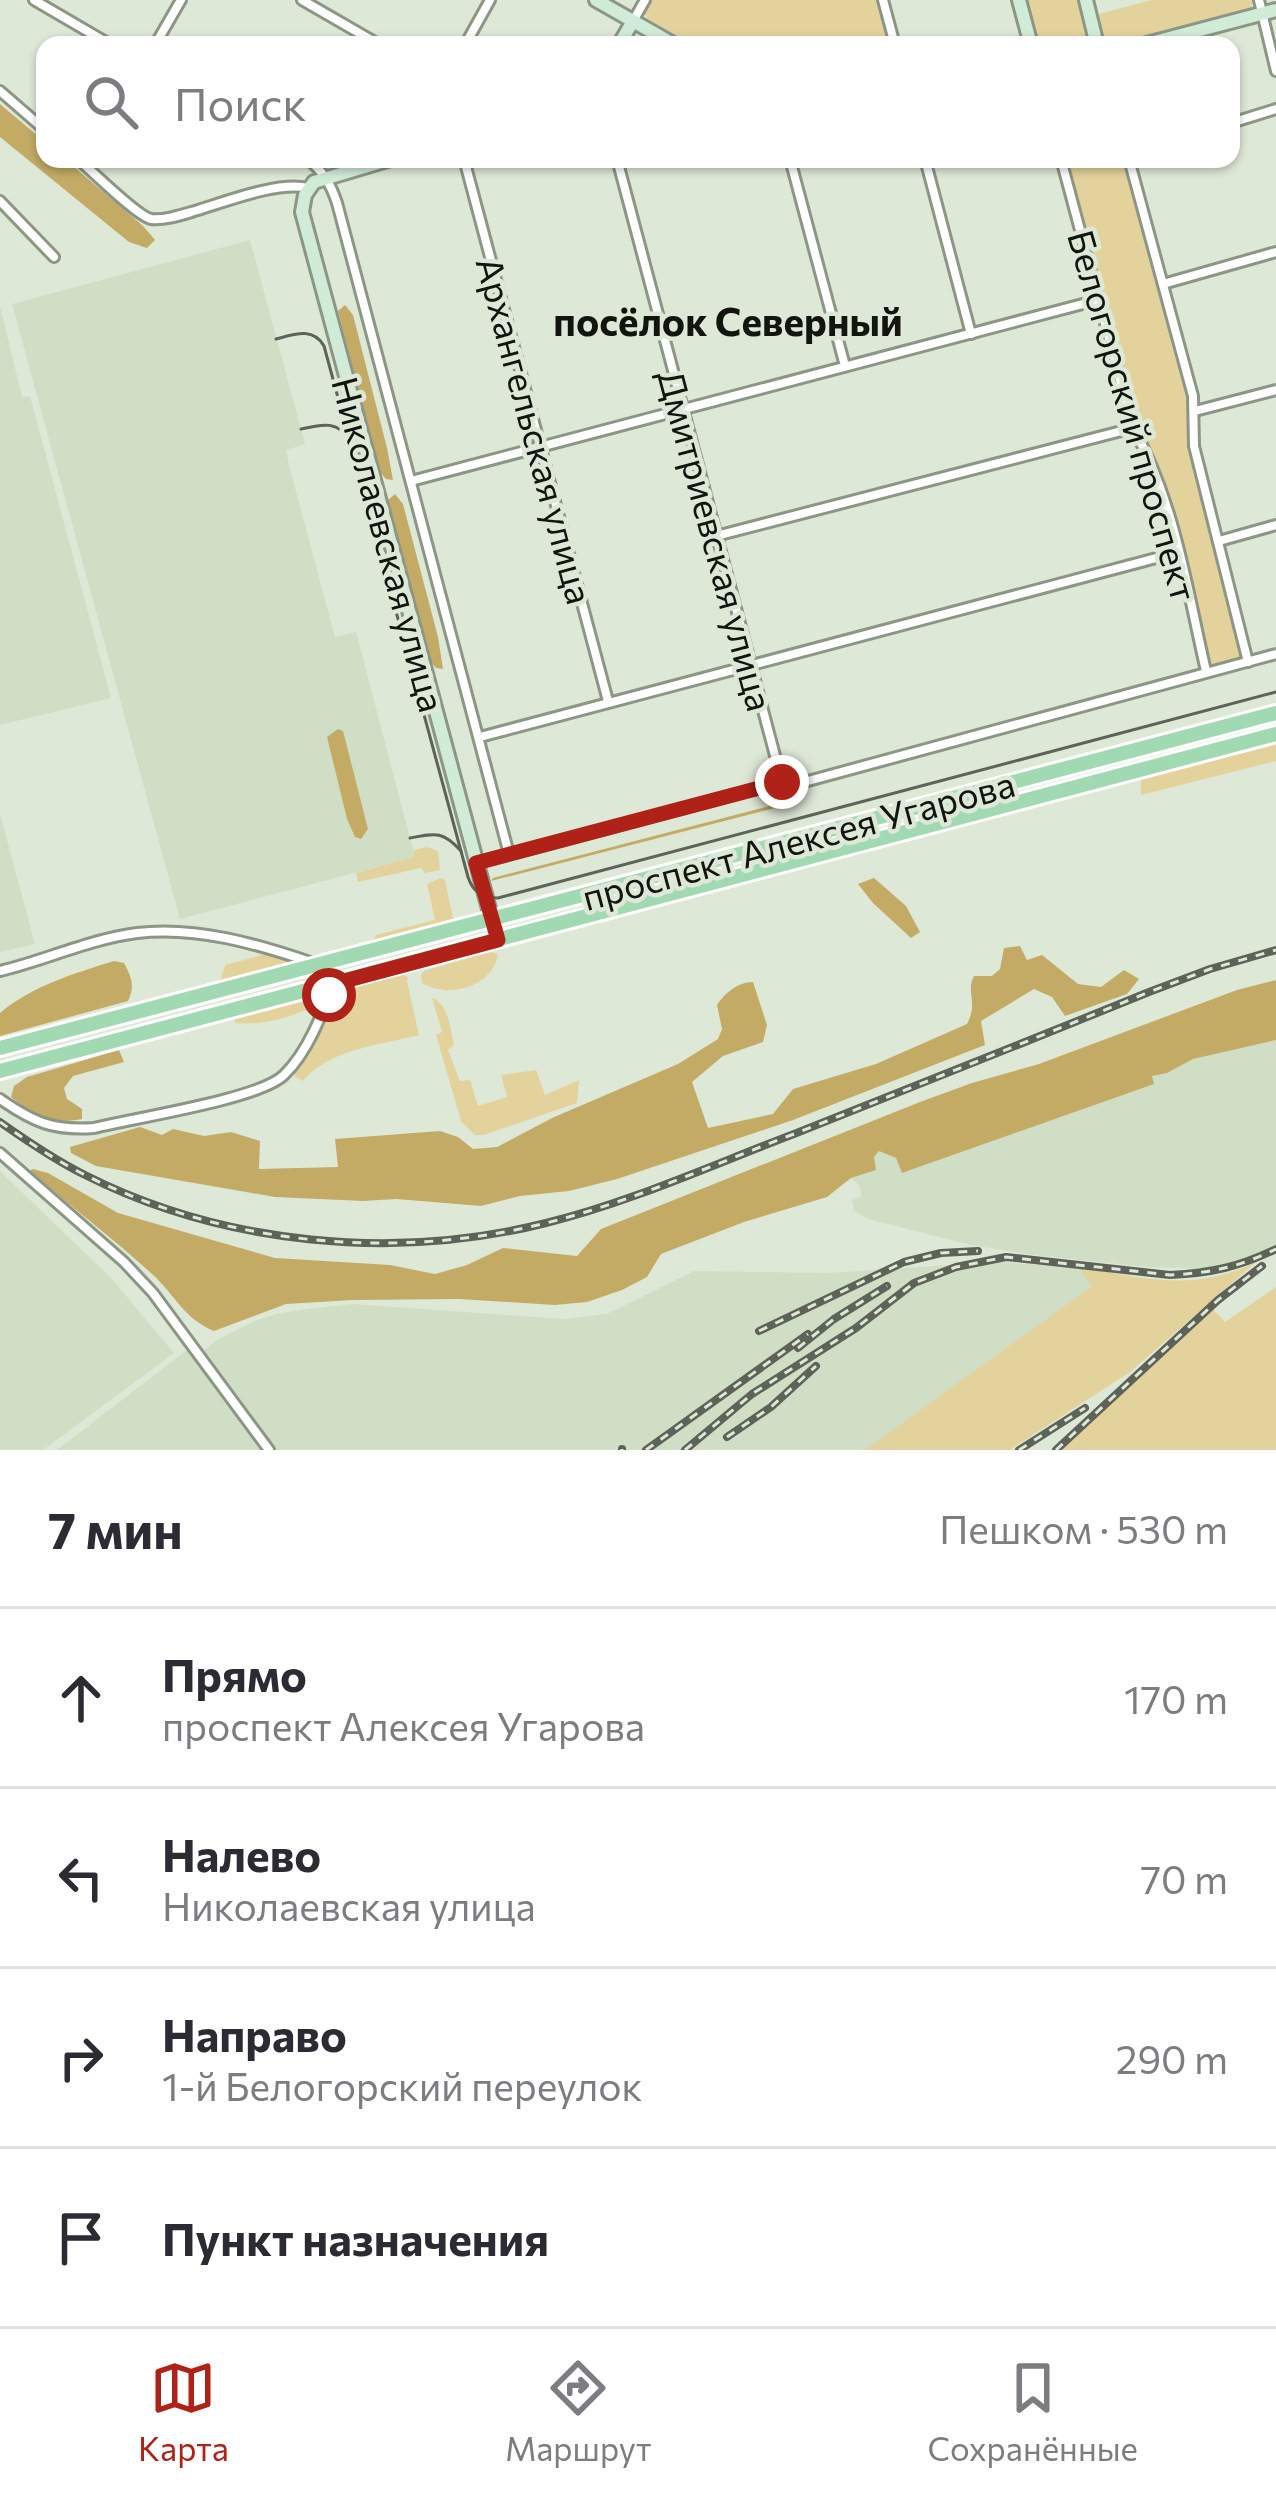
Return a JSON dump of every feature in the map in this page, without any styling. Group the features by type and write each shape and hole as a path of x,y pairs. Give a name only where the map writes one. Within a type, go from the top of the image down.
{"main road":[{"path":"596,0 659,36"},
{"path":"1019,0 1029,36"},
{"path":"1086,0 1095,36"},
{"path":"1173,36 1266,8"},
{"path":"625,36 633,21"},
{"path":"308,188 325,177 358,168"},
{"name":"Николаевская улица","path":"308,188 303,202 305,225 492,920"},
{"name":"проспект Алексея Угарова","path":"0,1048 1276,713"},
{"name":"проспект Алексея Угарова","path":"1,1071 1276,734"},
{"path":"492,920 498,940"}],"street":[{"path":"34,0 96,36"},
{"path":"160,36 181,0"},
{"path":"302,0 364,36"},
{"path":"470,36 490,0"},
{"path":"633,21 645,0"},
{"path":"883,0 893,36"},
{"path":"1266,8 1276,70"},
{"path":"0,91 36,122"},
{"path":"1240,120 1276,109"},
{"path":"88,168 152,219 280,188 308,188"},
{"name":"Николаевская улица","path":"318,168 337,203 509,854"},
{"name":"Архангельская улица","path":"466,168 608,701"},
{"name":"Дмитриевская улица","path":"618,168 782,782"},
{"path":"792,168 844,366"},
{"path":"927,168 971,334"},
{"name":"Белогорский проспект","path":"1062,168 1133,428 1162,489 1206,671"},
{"name":"Белогорский проспект","path":"1131,168 1195,411 1194,446 1248,662"},
{"path":"0,201 54,257"},
{"path":"1163,284 1276,252"},
{"path":"411,482 1098,301"},
{"path":"1195,411 1276,390"},
{"path":"716,536 1133,428"},
{"path":"1219,541 1276,525"},
{"path":"479,736 1179,552"},
{"path":"476,863 782,782 808,781 1276,655"},
{"path":"0,971 118,937 171,930 209,935 320,966"},
{"path":"0,1099 36,1121 71,1130 262,1089 286,1074 302,1053 333,984"},
{"path":"0,1154 153,1293 269,1450"}],"shaded area":[{"path":"650,0 878,0 888,36 677,36 644,13"},
{"path":"1024,0 1082,0 1092,36 1034,36"},
{"path":"1151,0 1254,2 1249,9 1146,36 1100,36 1099,14"},
{"path":"0,104 36,134 36,166 0,137"},
{"path":"38,168 75,168 155,240 147,248 129,242"},
{"path":"1067,168 1128,168 1192,400 1193,457 1242,650 1238,662 1217,666 1206,659 1162,481 1135,425"},
{"path":"250,240 305,444 286,450 290,469 335,637 356,632 415,857 180,919 12,304"},
{"path":"345,305 353,315 393,480 380,472 338,311"},
{"path":"0,306 22,397 30,396 111,698 0,725"},
{"path":"395,494 403,504 443,669 430,661 388,500"},
{"path":"338,729 343,731 368,829 361,839 355,837 347,819 327,737"},
{"path":"1276,739 1276,761 1141,795 1141,780"},
{"path":"781,803 779,807 491,881 493,878"},
{"path":"0,814 35,944 0,952"},
{"path":"414,850 438,851 440,870 425,873 421,868 358,882 356,873 414,857"},
{"path":"441,878 454,923 373,942 376,935 435,920 427,884"},
{"path":"874,878 906,906 920,932 911,938 858,884"},
{"path":"1020,946 1027,960 1042,955 1078,984 1101,987 1124,970 1139,979 1127,994 1065,1016 1052,997 1034,989 981,1021 985,1045 793,1120 569,1191 481,1206 275,1197 96,1166 71,1153 70,1147 140,1127 162,1135 173,1129 204,1136 231,1132 260,1141 259,1169 338,1167 335,1139 440,1131 473,1149 497,1147 678,1064 718,1039 722,1029 717,1005 732,989 753,982 767,1025 763,1042 723,1056 692,1082 708,1128 773,1114 793,1089 876,1064 967,1024 974,976 992,976 1000,969 1004,948"},
{"path":"490,952 498,954 479,982 456,990 422,983 424,971"},
{"path":"266,954 288,958 296,967 205,988 220,982 225,965"},
{"path":"114,961 124,963 131,978 128,1001 0,1036 0,1013 12,1004 54,981"},
{"path":"404,974 419,1035 341,1055 303,1081 294,1076 335,995"},
{"path":"1276,980 1276,1040 1193,1059 1152,1076 1154,1084 902,1173 896,1158 879,1151 874,1157 876,1170 851,1178 827,1197 661,1254 647,1277 587,1302 555,1305 459,1299 286,1304 214,1331 195,1320 137,1261 29,1171 48,1173 118,1213 275,1258 390,1265 435,1274 503,1248 577,1256 601,1229 920,1102"},
{"path":"319,994 323,1001 292,1015 235,1023 244,1013 268,1011"},
{"path":"432,998 445,1011 454,1045 448,1050 460,1081 470,1080 478,1106 507,1097 501,1075 536,1070 545,1095 579,1080 577,1103 475,1135 461,1121 436,1035 442,1032"},
{"path":"1276,1040 1276,1244 1253,1257 1209,1269 1034,1255 971,1245 868,1219 854,1211 852,1200 861,1197 860,1186 851,1178 875,1170 874,1157 879,1151 896,1158 903,1173 1153,1084 1152,1076 1192,1059"},
{"path":"119,1050 124,1062 73,1076 64,1088 67,1099 82,1109 82,1119 44,1118 11,1097 14,1086 27,1077"},
{"path":"0,1171 111,1278 174,1353 43,1450 0,1450"},
{"path":"995,1262 1080,1267 1096,1285 869,1450 276,1450 204,1350 252,1322 307,1309 353,1304 562,1319 607,1314 694,1271 828,1273"},
{"path":"1256,1262 1130,1372 1010,1450 865,1450 1092,1286 1080,1270 1084,1268 1191,1280"},
{"path":"1276,1287 1276,1450 1061,1450 1213,1309 1225,1322"},
{"path":"187,1350 260,1450 57,1450"}],"tram line":[{"path":"276,339 309,334 324,346 468,877 483,895 498,898 1276,692"},
{"path":"301,429 335,427 351,442"},
{"path":"410,838 438,835 461,851"}],"railway":[{"path":"0,1122 74,1169 139,1199 252,1231 370,1243 489,1235 640,1194 1149,992 1276,950"},
{"path":"685,1450 752,1394 856,1328 914,1283 956,1267 1006,1257 1170,1275 1224,1268 1276,1249"},
{"path":"759,1331 904,1262 978,1251"},
{"path":"1056,1450 1218,1300 1262,1266"},
{"path":"798,1348 887,1286"},
{"path":"646,1450 808,1334"},
{"path":"727,1437 771,1407 816,1366"},
{"path":"1019,1450 1085,1408"}],"district":[{"name":"посёлок Северный","path":"728,320"}],"route":[{"path":"329,995 333,984 498,940 476,863 782,782"}]}
